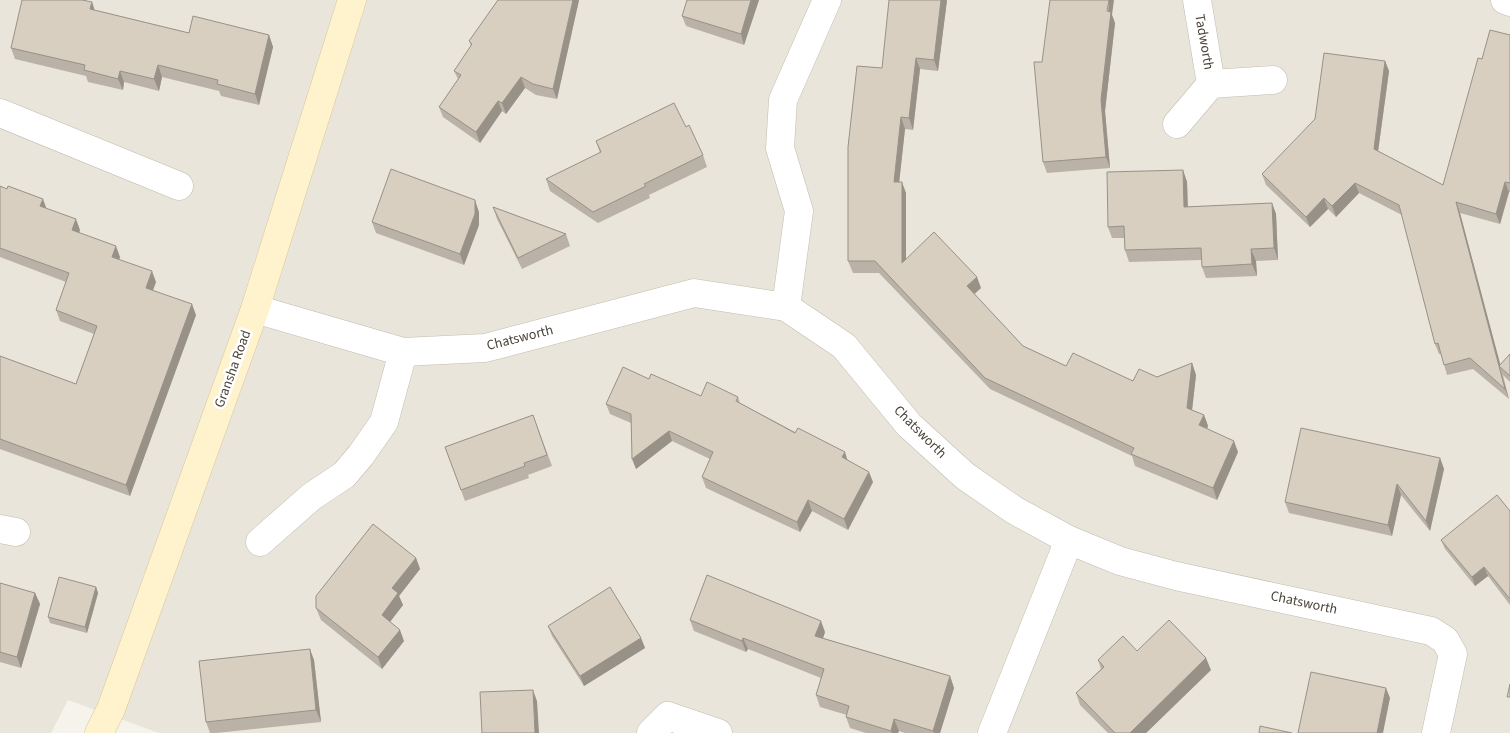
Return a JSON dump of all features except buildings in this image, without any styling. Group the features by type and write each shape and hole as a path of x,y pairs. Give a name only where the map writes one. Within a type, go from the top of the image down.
{"street":[{"name":"Gransha Road","path":"99,733 111,709 255,309 352,0"},
{"path":"786,307 799,211 780,148 783,100 827,0"},
{"name":"Tadworth","path":"1197,0 1211,84"},
{"path":"1505,0 1510,2"},
{"name":"Tadworth","path":"1177,124 1211,84 1273,80"},
{"path":"0,113 179,186"},
{"name":"Chatsworth","path":"255,309 404,352 485,348 694,293 786,307 844,346 909,425 964,476 1014,510 1069,540 1120,561 1176,576 1431,631 1445,640 1453,654 1436,733"},
{"path":"260,542 311,497 344,475 361,455 384,422 404,352"},
{"path":"992,733 1069,540"},
{"path":"651,733 668,716 718,733"}],"shaded area":[{"path":"0,0 1510,0 1510,733 159,733 68,700 51,733 0,733"}]}
